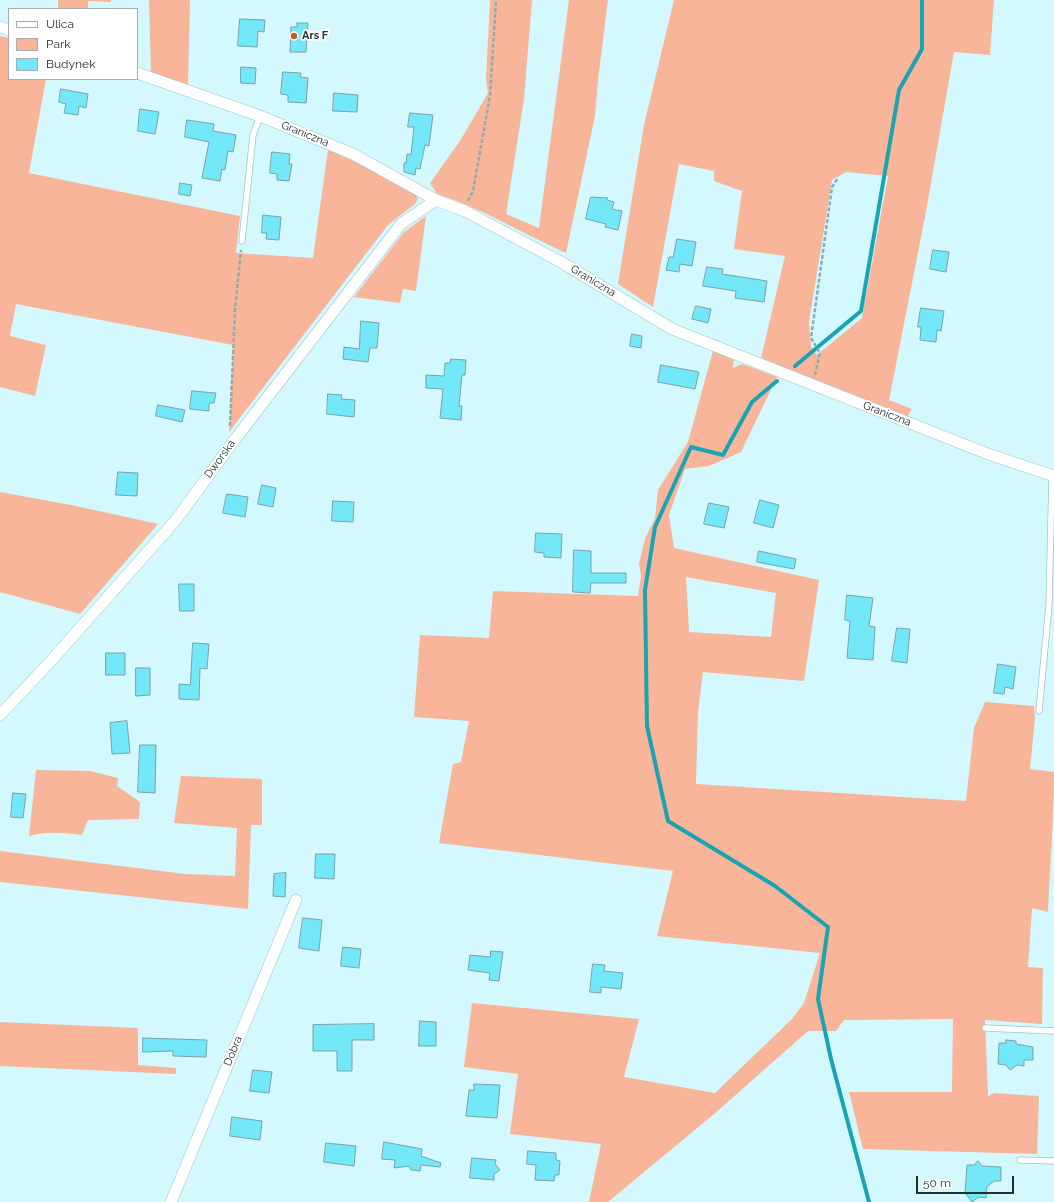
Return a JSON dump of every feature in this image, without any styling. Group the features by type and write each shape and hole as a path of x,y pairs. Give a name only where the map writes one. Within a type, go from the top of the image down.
{"street":[{"name":"Graniczna","path":"138,73 260,116 353,154 436,200 462,210 561,262 672,329 988,454 1053,476"},
{"name":"Dworska","path":"0,715 50,662 176,520 236,438 401,224 436,200"},
{"name":"Dobra","path":"171,1202 296,900"}],"lane":[{"path":"242,241 253,135 260,116"},
{"path":"1039,711 1049,605 1053,476"},
{"path":"984,1028 1054,1031"},
{"path":"1020,1160 1054,1161"}],"path":[{"path":"462,210 473,191 490,96 496,0"},
{"path":"813,385 820,353 811,338 832,187 838,178"},
{"path":"236,438 230,428 235,309 242,241"}],"green space":[{"path":"58,0 111,0 111,2 88,1 88,8 58,8"},
{"path":"149,0 190,0 188,85 151,73"},
{"path":"490,0 532,0 524,99 506,214 539,228 569,0 608,0 595,116 566,253 470,206 437,194 430,183 460,141 488,93 486,79"},
{"path":"674,0 994,0 990,55 954,52 925,217 889,400 912,409 907,417 761,358 785,256 734,249 742,191 714,181 714,171 679,164 653,307 618,284 644,125","holes":["846,172 888,176 862,318 817,355 811,346 809,322 832,180"]},
{"path":"0,36 8,38 8,80 46,80 29,173 240,216 236,253 313,258 328,149 415,191 418,199 415,204 388,225 229,432 233,345 16,304 10,336 46,345 35,396 0,387"},
{"path":"426,216 416,291 403,289 400,303 354,297 404,232"},
{"path":"713,351 734,359 733,368 742,364 777,377 741,452 709,466 685,469 669,515 674,548 819,580 804,681 703,672 698,712 696,784 966,801 974,728 985,702 1034,706 1035,718 1030,769 1054,772 1053,825 1048,912 1032,908 1028,967 1043,968 1042,1024 985,1020 988,1096 994,1093 1039,1096 1037,1154 863,1149 849,1092 952,1092 953,1019 844,1020 836,1031 808,1031 713,1115 608,1202 589,1202 601,1144 510,1134 518,1074 464,1067 472,1003 639,1019 624,1077 715,1093 792,1019 804,1003 820,953 657,936 673,871 439,843 453,764 461,762 469,721 414,717 420,635 489,638 493,591 638,596 641,576 639,564 645,539 655,518 658,490 688,442","holes":["686,577 776,593 771,637 689,632"]},
{"path":"0,492 76,506 158,524 80,614 0,592"},
{"path":"36,770 90,771 118,778 117,786 140,802 139,819 88,820 82,835 49,833 29,836"},
{"path":"181,776 262,779 262,825 251,825 248,909 0,882 0,851 185,874 235,876 237,828 174,823"},
{"path":"0,1022 138,1028 138,1065 176,1068 176,1074 0,1066"}],"building":[{"path":"240,19 265,20 264,32 258,31 257,47 238,46"},
{"path":"297,23 308,23 306,52 290,52 291,27 297,27"},
{"path":"241,67 256,68 255,84 241,83"},
{"path":"283,72 301,73 300,77 308,78 306,103 288,102 288,95 281,94"},
{"path":"61,89 88,94 86,108 79,106 78,115 64,113 66,104 59,102"},
{"path":"334,93 358,95 357,112 333,111"},
{"path":"140,109 159,112 155,134 138,131"},
{"path":"410,113 433,115 429,146 425,145 420,169 416,168 415,175 404,172 404,163 406,163 407,154 411,155 414,127 408,127"},
{"path":"187,120 214,124 213,131 236,135 233,152 228,151 225,170 222,169 220,181 202,178 209,142 185,137"},
{"path":"272,152 290,154 289,164 292,164 289,181 277,180 277,174 270,173"},
{"path":"180,183 192,185 190,196 179,194"},
{"path":"591,197 608,198 607,200 614,202 612,209 622,211 618,230 605,227 606,224 586,219"},
{"path":"263,215 281,217 279,240 266,239 267,233 262,233"},
{"path":"677,239 696,242 692,266 680,264 679,272 666,270 669,257 673,257"},
{"path":"933,250 949,252 946,272 930,269"},
{"path":"707,267 723,269 722,274 767,281 764,302 735,298 736,291 703,286"},
{"path":"696,306 711,309 708,323 692,319"},
{"path":"921,308 944,311 941,331 937,330 936,342 920,340 921,327 918,327"},
{"path":"361,321 379,323 377,348 370,348 368,362 343,359 344,347 359,349"},
{"path":"632,334 642,336 641,348 630,346"},
{"path":"451,359 466,360 465,375 462,375 459,406 462,406 461,420 440,418 443,389 426,388 426,375 444,376 445,363 450,363"},
{"path":"661,365 699,372 695,389 658,382"},
{"path":"192,391 216,393 214,403 209,403 209,411 190,409"},
{"path":"328,394 342,395 341,399 355,400 354,417 327,414"},
{"path":"158,405 185,410 182,422 156,416"},
{"path":"118,472 138,473 137,496 116,495"},
{"path":"262,485 276,488 273,507 258,504"},
{"path":"227,494 248,497 245,517 223,513"},
{"path":"760,500 779,505 773,528 754,523"},
{"path":"333,501 354,502 353,522 332,521"},
{"path":"709,503 729,507 724,528 704,524"},
{"path":"536,533 562,534 561,558 544,557 544,553 535,552"},
{"path":"574,550 591,551 591,573 626,573 626,583 591,583 590,593 573,592"},
{"path":"759,551 796,559 794,569 757,562"},
{"path":"179,584 194,584 194,611 180,611"},
{"path":"847,595 873,598 869,626 875,627 873,660 847,658 850,621 845,620"},
{"path":"897,628 910,629 907,663 892,661"},
{"path":"193,643 209,644 207,669 200,668 199,700 179,699 179,684 190,685"},
{"path":"106,653 125,653 125,675 106,675"},
{"path":"998,664 1016,667 1013,689 1005,687 1004,694 994,693"},
{"path":"136,668 150,668 150,695 136,696"},
{"path":"127,721 130,753 112,754 110,723"},
{"path":"140,745 156,745 155,793 138,792"},
{"path":"13,793 26,794 23,818 11,817"},
{"path":"316,854 335,854 334,879 315,878"},
{"path":"286,873 285,897 273,896 274,874"},
{"path":"303,918 322,920 319,951 299,948"},
{"path":"343,947 361,949 359,968 341,966"},
{"path":"491,951 503,952 499,981 489,980 490,973 468,970 470,955 490,957"},
{"path":"593,964 605,965 604,971 623,973 621,989 601,987 601,993 590,992"},
{"path":"420,1021 436,1022 436,1046 419,1046"},
{"path":"374,1024 374,1040 352,1040 352,1071 337,1071 337,1051 313,1051 313,1025"},
{"path":"143,1038 207,1040 206,1057 173,1056 173,1051 143,1052"},
{"path":"1006,1040 1016,1041 1016,1044 1033,1047 1033,1060 1024,1060 1024,1066 1017,1065 1010,1070 1006,1065 998,1064 999,1043 1006,1043"},
{"path":"253,1070 272,1072 269,1093 250,1091"},
{"path":"474,1084 500,1085 497,1118 466,1116 469,1090 474,1090"},
{"path":"232,1117 262,1121 260,1140 230,1136"},
{"path":"384,1142 422,1149 421,1156 441,1163 440,1167 421,1165 420,1171 411,1170 409,1166 394,1168 395,1160 382,1159"},
{"path":"326,1143 356,1146 354,1166 324,1162"},
{"path":"528,1151 556,1153 556,1160 560,1161 559,1175 555,1175 554,1181 535,1180 536,1165 527,1164"},
{"path":"472,1158 496,1160 495,1164 500,1170 494,1174 494,1180 470,1178"},
{"path":"978,1161 982,1166 1001,1167 1001,1181 994,1181 987,1187 986,1198 979,1197 972,1202 965,1193 967,1165 974,1165"}],"waterway":[{"path":"795,366 861,311 899,90 922,49 922,0"},
{"path":"777,381 752,402 723,455 691,447 655,527 645,590 647,726 668,821 775,886 828,927 818,999 831,1059 869,1202"}],"place":[{"name":"Ars F","path":"294,36"}]}
